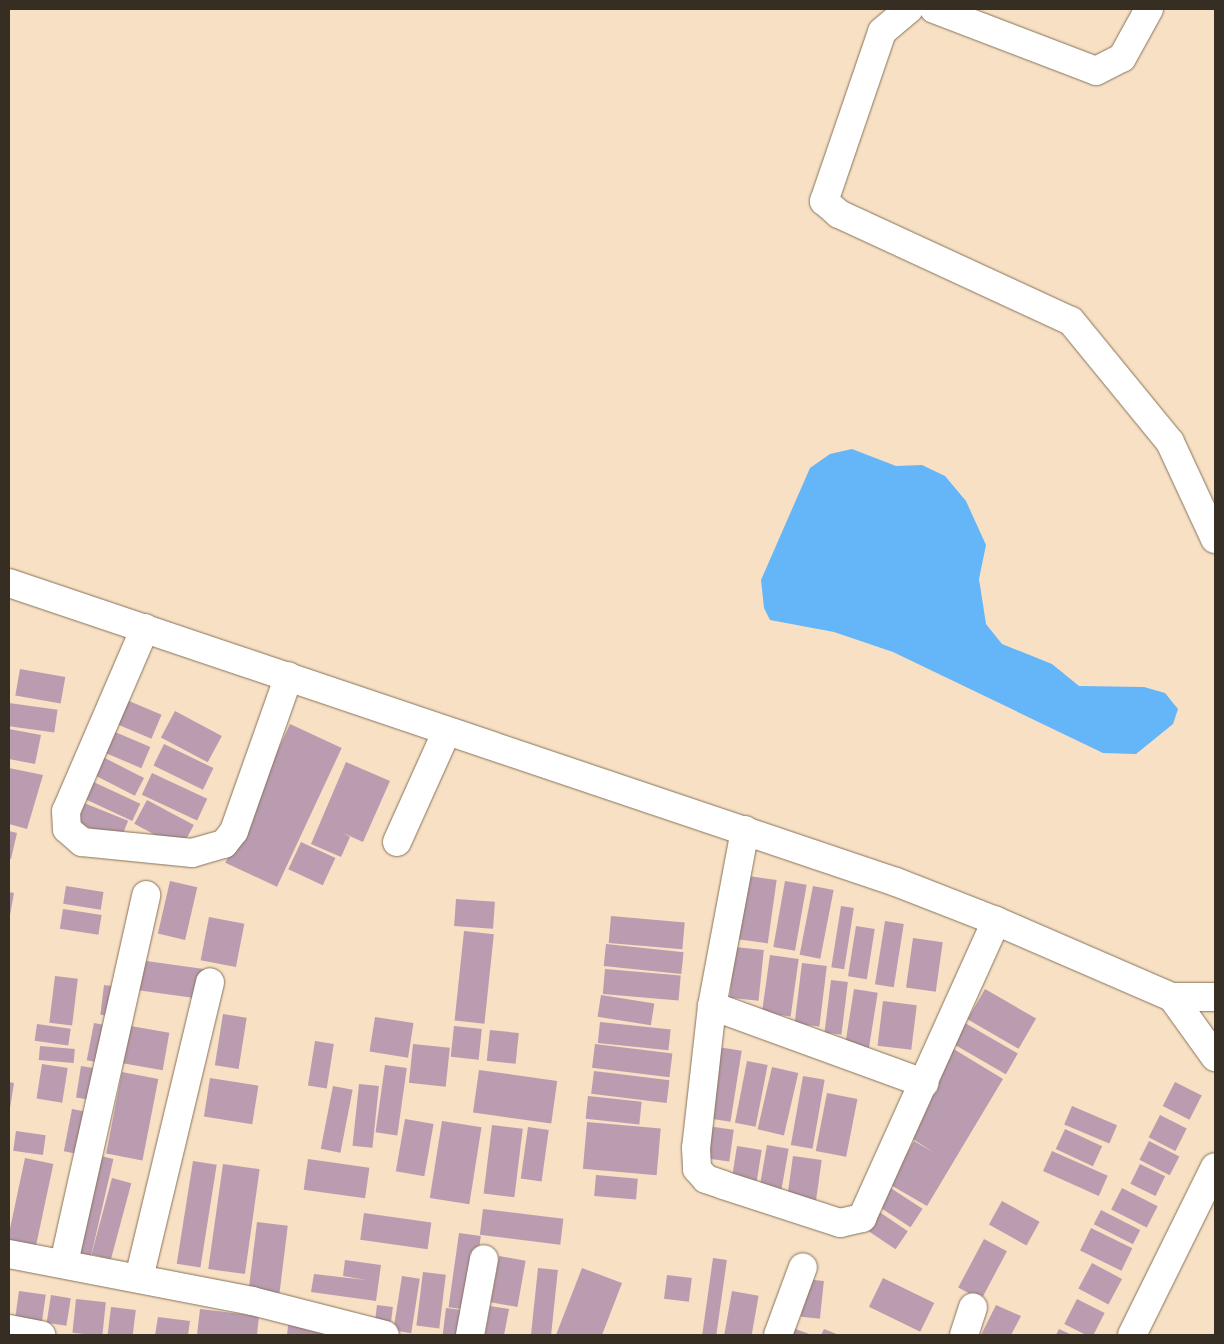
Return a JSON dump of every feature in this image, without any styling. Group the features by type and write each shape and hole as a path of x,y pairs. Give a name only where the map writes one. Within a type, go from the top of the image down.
{"street":[{"path":"909,9 882,32 824,201 840,214 1071,321 1170,442 1215,539"},
{"path":"934,9 1096,71 1122,58 1149,9"},
{"path":"9,583 290,676 446,733 745,830 996,921 1172,997 1215,997"},
{"path":"145,628 66,811 67,829 82,842 192,854 224,844 234,832 290,676"},
{"path":"397,842 446,733"},
{"path":"745,830 712,1006 696,1155 697,1169 706,1179 840,1222 862,1218 996,921"},
{"path":"64,1263 146,895"},
{"path":"139,1278 210,982"},
{"path":"1172,997 1215,1057"},
{"path":"712,1006 924,1083"},
{"path":"1132,1335 1215,1167"},
{"path":"9,1254 139,1278 385,1335"},
{"path":"470,1335 484,1259"},
{"path":"778,1335 804,1267"},
{"path":"964,1335 973,1308"},
{"path":"9,1329 41,1335"}],"water":[{"path":"852,449 896,466 922,465 945,476 966,501 986,545 979,579 986,624 1002,644 1052,664 1079,686 1144,687 1165,693 1178,709 1173,724 1136,754 1103,753 893,652 834,632 770,620 764,608 761,580 810,468 830,454"}],"building":[{"path":"20,669 65,677 61,704 15,696"},
{"path":"122,698 162,715 151,739 112,722"},
{"path":"9,703 58,710 54,733 9,726"},
{"path":"175,711 222,736 208,762 161,737"},
{"path":"290,724 342,748 277,887 225,863"},
{"path":"9,729 41,735 35,764 9,759"},
{"path":"108,729 150,747 141,768 99,750"},
{"path":"164,744 213,768 203,790 153,766"},
{"path":"95,753 144,778 135,796 86,771"},
{"path":"346,762 390,781 363,842 343,833 350,837 341,857 311,844"},
{"path":"9,768 43,775 27,829 9,824"},
{"path":"152,773 207,799 197,821 142,795"},
{"path":"85,778 140,804 132,821 77,795"},
{"path":"147,800 194,825 181,849 134,824"},
{"path":"79,801 128,821 120,840 71,820"},
{"path":"9,831 17,833 11,859 9,858"},
{"path":"301,842 335,858 323,885 288,869"},
{"path":"741,875 777,880 768,943 732,938"},
{"path":"170,881 197,887 185,940 158,934"},
{"path":"785,881 807,885 795,951 773,947"},
{"path":"66,886 104,892 101,910 63,904"},
{"path":"813,886 834,890 820,959 800,955"},
{"path":"9,892 14,893 10,915 9,914"},
{"path":"456,899 495,902 493,929 454,926"},
{"path":"841,906 854,908 844,969 831,967"},
{"path":"63,909 102,915 98,935 60,929"},
{"path":"611,916 685,922 682,949 609,943"},
{"path":"209,917 244,924 236,967 201,960"},
{"path":"885,921 904,924 894,987 875,984"},
{"path":"856,926 875,929 867,979 848,976"},
{"path":"464,931 494,934 484,1024 455,1021"},
{"path":"913,938 943,942 936,992 906,988"},
{"path":"606,944 684,952 681,974 604,966"},
{"path":"735,947 764,950 759,1001 730,998"},
{"path":"770,955 799,959 791,1016 762,1012"},
{"path":"139,960 207,970 203,999 135,990"},
{"path":"802,963 827,966 819,1027 795,1024"},
{"path":"605,969 681,976 679,1001 603,994"},
{"path":"55,976 78,979 72,1025 49,1023"},
{"path":"831,980 848,982 841,1035 825,1033"},
{"path":"104,985 120,987 116,1017 100,1015"},
{"path":"854,989 878,993 869,1048 845,1044"},
{"path":"985,989 1036,1018 1019,1049 968,1019"},
{"path":"601,995 654,1003 651,1025 598,1017"},
{"path":"883,1001 917,1005 911,1050 878,1046"},
{"path":"223,1014 247,1018 239,1069 215,1065"},
{"path":"375,1017 414,1023 408,1058 370,1052"},
{"path":"600,1022 671,1029 668,1050 598,1043"},
{"path":"94,1023 115,1027 107,1064 87,1060"},
{"path":"965,1023 1018,1054 1006,1074 953,1044"},
{"path":"37,1024 71,1029 68,1046 35,1041"},
{"path":"125,1025 169,1033 163,1070 118,1062"},
{"path":"454,1026 482,1029 479,1060 451,1057"},
{"path":"490,1030 519,1033 516,1064 487,1061"},
{"path":"315,1041 334,1044 327,1088 308,1085"},
{"path":"413,1044 450,1048 446,1087 409,1083"},
{"path":"595,1044 672,1054 669,1077 592,1068"},
{"path":"40,1046 75,1049 74,1063 39,1060"},
{"path":"718,1047 742,1051 730,1122 707,1118"},
{"path":"952,1048 1003,1079 927,1206 889,1184 914,1141 933,1152 905,1134"},
{"path":"747,1061 768,1065 756,1127 735,1123"},
{"path":"42,1064 68,1068 62,1103 37,1099"},
{"path":"385,1065 407,1068 397,1135 376,1132"},
{"path":"81,1066 101,1069 96,1101 76,1098"},
{"path":"772,1067 798,1073 784,1135 758,1129"},
{"path":"479,1070 557,1081 551,1124 473,1113"},
{"path":"594,1071 669,1080 667,1103 591,1094"},
{"path":"122,1072 158,1079 142,1161 106,1153"},
{"path":"803,1076 825,1080 813,1149 791,1145"},
{"path":"210,1078 258,1086 252,1124 204,1117"},
{"path":"9,1082 14,1083 10,1108 9,1108"},
{"path":"1175,1082 1202,1096 1189,1120 1163,1106"},
{"path":"359,1084 379,1086 372,1148 353,1146"},
{"path":"333,1086 353,1090 340,1153 321,1149"},
{"path":"827,1093 857,1099 846,1157 816,1151"},
{"path":"588,1096 642,1102 639,1125 586,1119"},
{"path":"1072,1106 1117,1125 1109,1144 1064,1124"},
{"path":"72,1109 93,1113 84,1155 64,1151"},
{"path":"1160,1115 1187,1129 1175,1151 1149,1137"},
{"path":"405,1119 434,1124 424,1176 396,1171"},
{"path":"442,1121 482,1127 469,1204 430,1198"},
{"path":"587,1122 661,1128 657,1175 583,1169"},
{"path":"492,1125 523,1129 514,1197 484,1193"},
{"path":"707,1126 734,1130 729,1161 703,1158"},
{"path":"528,1127 549,1130 542,1181 521,1178"},
{"path":"1065,1129 1102,1146 1093,1166 1056,1149"},
{"path":"16,1131 46,1135 43,1155 13,1151"},
{"path":"1149,1141 1179,1156 1170,1175 1139,1160"},
{"path":"767,1145 789,1149 781,1194 759,1190"},
{"path":"737,1146 762,1150 757,1181 732,1177"},
{"path":"1052,1151 1108,1176 1099,1196 1043,1171"},
{"path":"92,1154 113,1159 90,1260 69,1255"},
{"path":"793,1156 822,1160 816,1204 787,1200"},
{"path":"25,1158 53,1164 36,1246 9,1240"},
{"path":"308,1159 369,1168 365,1198 304,1190"},
{"path":"193,1161 217,1165 200,1267 177,1264"},
{"path":"223,1164 260,1169 245,1274 208,1269"},
{"path":"1140,1164 1165,1176 1156,1196 1130,1184"},
{"path":"596,1175 638,1179 636,1200 594,1196"},
{"path":"112,1178 131,1183 111,1259 92,1254"},
{"path":"889,1187 923,1209 911,1227 877,1205"},
{"path":"1122,1188 1158,1206 1147,1228 1111,1209"},
{"path":"1002,1201 1040,1222 1027,1245 989,1225"},
{"path":"483,1209 563,1219 560,1245 480,1235"},
{"path":"1101,1210 1140,1230 1133,1244 1094,1224"},
{"path":"878,1211 908,1231 896,1249 866,1229"},
{"path":"364,1213 431,1222 428,1249 360,1240"},
{"path":"257,1222 288,1226 279,1300 248,1296"},
{"path":"1091,1228 1132,1248 1121,1271 1080,1250"},
{"path":"459,1233 481,1236 470,1310 449,1307"},
{"path":"984,1239 1007,1251 981,1300 958,1288"},
{"path":"499,1256 526,1261 517,1307 491,1302"},
{"path":"713,1258 727,1260 716,1335 702,1334"},
{"path":"345,1260 381,1265 376,1301 311,1292 314,1274 366,1280 343,1276"},
{"path":"1092,1263 1122,1279 1108,1305 1078,1289"},
{"path":"538,1268 558,1270 551,1335 531,1335"},
{"path":"582,1268 622,1283 602,1335 556,1335"},
{"path":"423,1272 446,1275 439,1328 416,1326"},
{"path":"667,1275 692,1278 689,1302 664,1299"},
{"path":"402,1276 420,1279 411,1333 393,1330"},
{"path":"883,1278 934,1303 920,1332 869,1307"},
{"path":"805,1279 824,1281 820,1319 801,1317"},
{"path":"19,1291 46,1295 42,1321 15,1318"},
{"path":"732,1291 759,1296 752,1335 724,1335"},
{"path":"51,1295 71,1298 66,1326 47,1323"},
{"path":"76,1299 106,1302 102,1335 72,1333"},
{"path":"1077,1299 1105,1313 1093,1335 1086,1335 1064,1324"},
{"path":"377,1305 393,1307 391,1323 375,1321"},
{"path":"996,1305 1021,1316 1011,1335 981,1335"},
{"path":"490,1306 509,1309 504,1335 485,1335"},
{"path":"111,1307 136,1310 133,1335 108,1335"},
{"path":"446,1308 470,1311 467,1335 443,1335"},
{"path":"200,1309 259,1316 257,1335 197,1335"},
{"path":"158,1317 190,1321 188,1335 155,1335"},
{"path":"289,1318 369,1335 287,1335"},
{"path":"790,1327 812,1335 787,1335"},
{"path":"824,1329 839,1335 821,1335"},
{"path":"1059,1329 1072,1335 1056,1335"}]}
